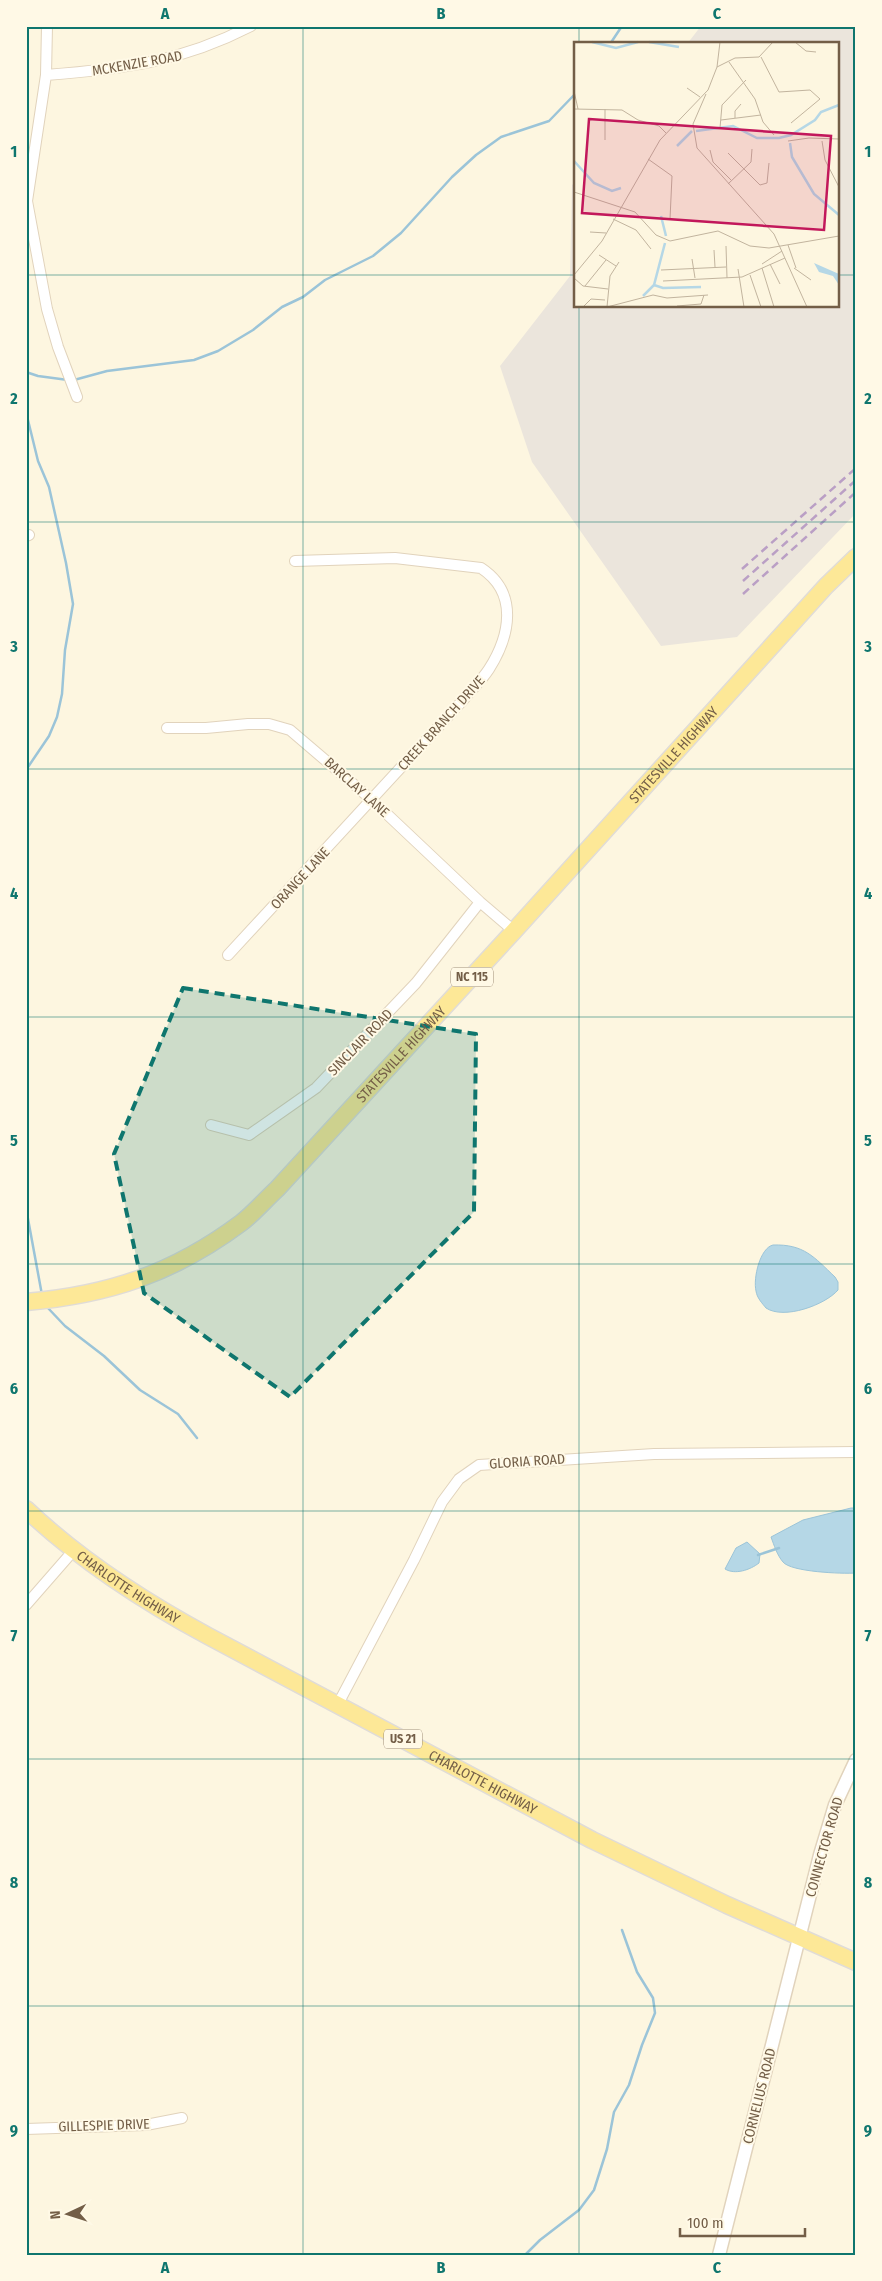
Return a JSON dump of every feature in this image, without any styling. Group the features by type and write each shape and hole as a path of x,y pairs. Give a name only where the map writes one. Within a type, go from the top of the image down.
{"main road":[{"name":"STATESVILLE HIGHWAY","path":"26,1302 77,1296 115,1288 151,1275 203,1249 242,1222 277,1189 514,931 826,586 856,557"},
{"name":"CHARLOTTE HIGHWAY","path":"26,1508 74,1550 135,1593 190,1626 592,1840 799,1938 856,1962"}],"street":[{"path":"47,26 46,75 27,201 47,309 64,363 78,397"},
{"name":"MCKENZIE ROAD","path":"46,75 100,71 179,57 223,40 251,26"},
{"name":"CREEK BRANCH DRIVE","path":"295,561 395,558 469,566 481,568 491,575 504,594 507,606 504,634 488,669 464,699 372,800"},
{"name":"BARCLAY LANE","path":"167,728 206,728 269,724 290,730 372,800 480,902 514,931"},
{"name":"ORANGE LANE","path":"228,955 372,800"},
{"name":"SINCLAIR ROAD","path":"211,1125 249,1134 316,1088 416,983 480,902"},
{"name":"GLORIA ROAD","path":"338,1704 414,1560 442,1502 459,1479 479,1464 591,1456 708,1452 856,1452"},
{"path":"26,1605 74,1550"},
{"name":"CONNECTOR ROAD","path":"799,1938 829,1822 843,1785 856,1760"},
{"name":"CORNELIUS ROAD","path":"720,2255 799,1938"},
{"name":"GILLESPIE DRIVE","path":"26,2129 146,2125 182,2118"}],"highlighted area":[{"path":"183,988 476,1034 474,1212 290,1397 144,1293 114,1154"}],"shaded area":[{"path":"701,26 856,26 856,513 737,637 661,646 532,462 500,366 570,276 572,185 574,183 574,308 840,308 840,42 689,42"}],"water":[{"path":"773,1245 793,1247 808,1253 835,1277 838,1282 838,1290 824,1301 793,1312 774,1311 766,1308 757,1294 755,1285 761,1257 768,1247"},
{"path":"856,1508 856,1573 829,1573 806,1570 783,1562 771,1537 803,1520"},
{"path":"747,1542 760,1554 759,1563 742,1571 733,1572 725,1569 736,1548"}],"waterway":[{"path":"611,42 622,26"},
{"path":"74,380 107,371 194,360 218,351 253,330 282,307 303,297 325,280 373,256 401,233 452,177 476,155 501,137 549,121 574,95"},
{"path":"26,372 38,376 68,380"},
{"path":"26,412 38,461 49,487 73,604 65,650 62,694 57,717 49,736 26,770"},
{"path":"26,1208 42,1295"},
{"path":"47,1307 65,1326 104,1356 140,1390 178,1414 197,1438"},
{"path":"758,1555 779,1548"},
{"path":"525,2255 540,2240 579,2210 594,2190 607,2149 614,2112 629,2085 655,2013 653,1998 637,1972 622,1930"}],"railway":[{"path":"742,569 856,468"},
{"path":"743,581 856,480"},
{"path":"743,594 856,492"}]}
